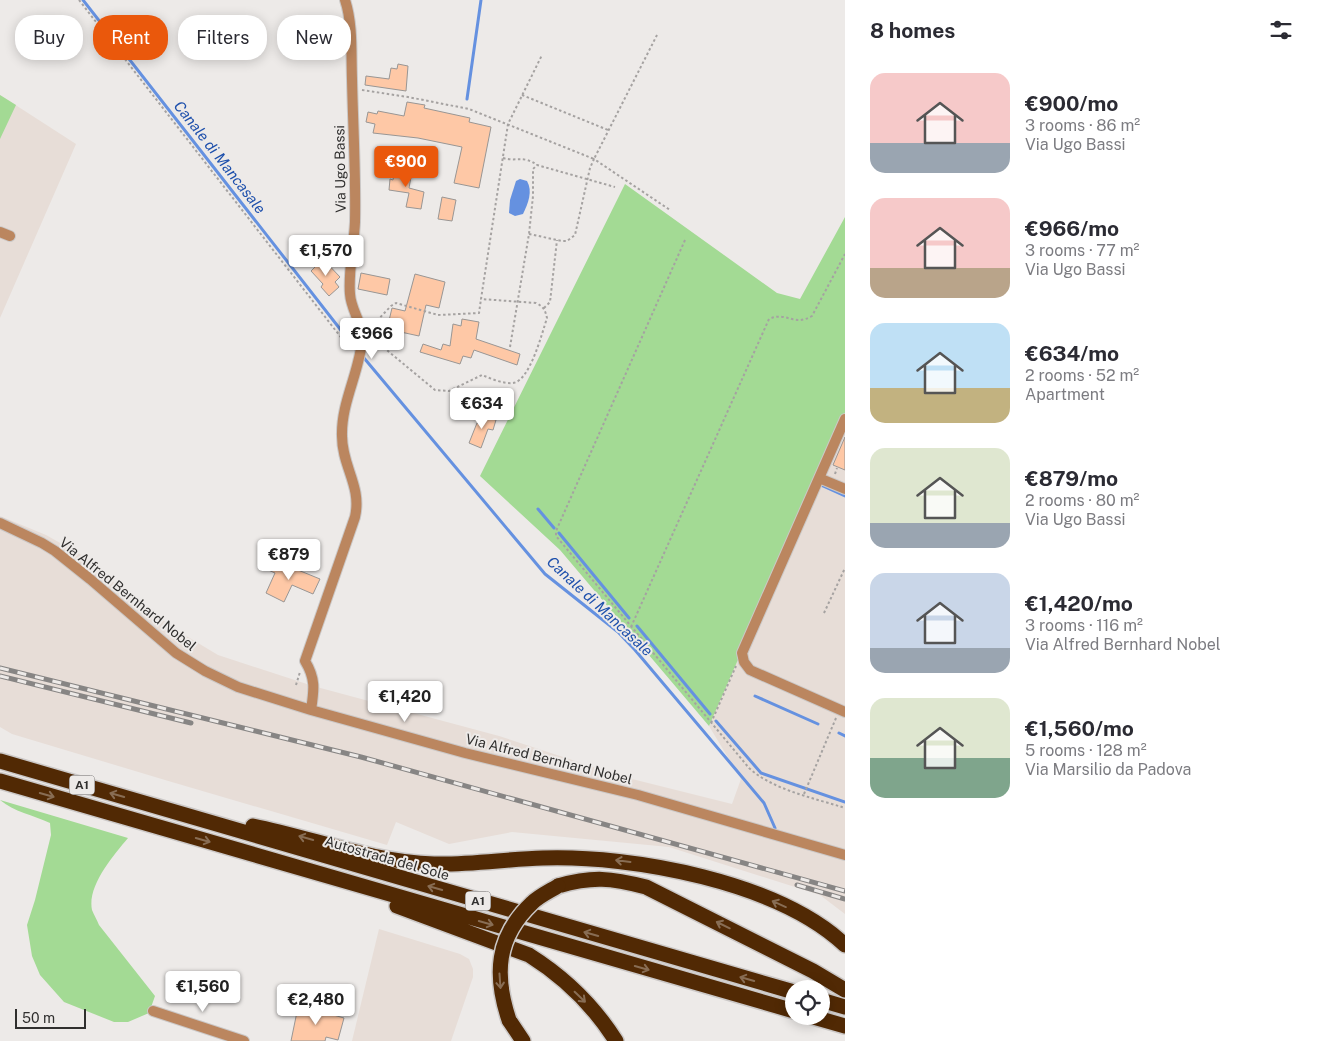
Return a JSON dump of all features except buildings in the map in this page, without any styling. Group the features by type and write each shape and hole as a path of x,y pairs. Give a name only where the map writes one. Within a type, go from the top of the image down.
{"highway":[{"name":"Autostrada del Sole","path":"0,761 785,989"},
{"name":"A1","path":"0,781 785,1009"},
{"path":"163,809 288,833 375,857 404,861 433,864 575,858 609,859 644,864 681,872 746,891 783,906 822,927 845,946"},
{"path":"288,865 529,956 555,973 587,1003 602,1019 616,1041"},
{"path":"523,1041 509,1020 500,986 503,950 516,921 533,902 558,886 591,878 616,879 646,886 795,962 845,990"},
{"path":"830,1003 845,1007"},
{"path":"830,1022 845,1026"}],"street":[{"name":"Via Ugo Bassi","path":"311,710 314,683 305,661 356,517 358,506 355,486 344,458 342,435 345,408 359,360 362,337 362,328 350,294 356,189 348,10 345,0"},
{"path":"0,232 10,236"},
{"path":"845,419 742,653 744,662 750,670 845,712"},
{"path":"819,478 845,489"},
{"name":"Via Alfred Bernhard Nobel","path":"0,523 42,543 67,560 163,643 189,662 238,687 311,710 465,753 638,795 845,855"},
{"path":"153,1011 244,1041"}],"path":[{"path":"79,0 359,360"},
{"path":"529,234 557,240 567,240 575,235 590,168 657,35"},
{"path":"362,337 387,310 396,304 438,315 478,313 482,299 508,124 542,55"},
{"path":"352,89 408,97 469,109 594,159 670,210"},
{"path":"522,95 608,130"},
{"path":"503,158 511,160 524,158 537,165 615,187"},
{"path":"510,347 529,234 534,196 534,169 537,165"},
{"path":"544,308 550,302 557,240"},
{"path":"685,240 558,526 556,536 632,625 749,768 760,778 845,808"},
{"path":"632,625 769,319 776,316 784,316 796,321 804,321 812,316 845,254"},
{"path":"362,337 368,337 377,342 436,390 449,391 482,376 501,382 514,383 522,379 529,367 548,318 544,308 536,304 482,299"},
{"path":"824,613 845,568"},
{"path":"711,722 742,653"},
{"path":"804,793 833,725"}],"shaded area":[{"path":"0,95 76,144 0,318"},
{"path":"845,415 845,914 820,895 669,847 512,832 449,844 396,822 387,845 12,734 0,727 0,516 46,535 85,557 130,596 178,631 218,655 313,686 499,736 624,777 732,804 741,779 709,726"},
{"path":"379,929 460,954 469,959 473,969 473,977 451,1041 352,1041"}],"green space":[{"path":"0,95 16,105 0,139"},
{"path":"625,184 777,293 800,299 845,217 845,415 709,726 560,550 480,476"},
{"path":"0,800 128,838 97,881 91,901 92,910 99,925 155,996 149,1013 128,1022 114,1022 64,1002 40,975 32,956 27,925 51,835 50,823 17,810"}],"water":[{"path":"520,179 527,181 529,185 529,198 523,214 515,216 509,213 510,200 516,181"}],"waterway":[{"name":"Canale di Mancasale","path":"83,0 358,352"},
{"path":"467,99 481,0"},
{"name":"Canale di Mancasale","path":"364,358 545,574 618,632 635,650 764,803 775,828"},
{"path":"823,486 845,496"},
{"path":"538,509 554,528"},
{"path":"559,533 629,618"},
{"path":"637,626 710,714"},
{"path":"755,696 818,724"},
{"path":"716,721 761,773 845,802"},
{"path":"839,733 845,736"}],"railway":[{"path":"0,668 361,757 845,891"},
{"path":"0,676 191,723"},
{"path":"797,885 845,899"}]}
